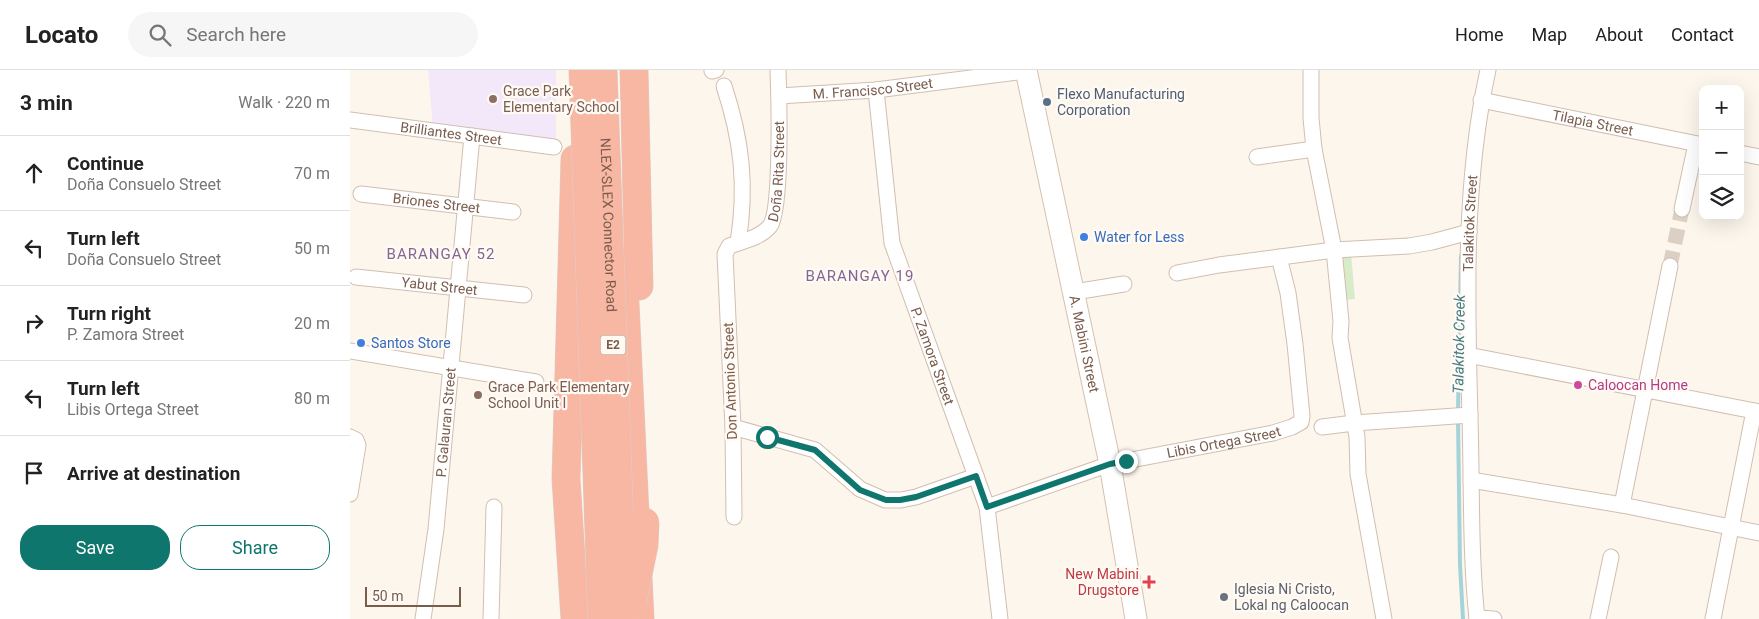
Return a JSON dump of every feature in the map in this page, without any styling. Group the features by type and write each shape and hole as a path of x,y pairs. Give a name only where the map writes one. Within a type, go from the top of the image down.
{"highway":[{"path":"569,70 577,406 601,619"},
{"path":"575,619 566,461 576,70"},
{"name":"NLEX-SLEX Connector Road","path":"583,70 601,619"},
{"name":"NLEX-SLEX Connector Road","path":"603,70 623,619"},
{"path":"614,70 640,619"},
{"path":"629,619 644,545 645,522 634,70"},
{"path":"576,103 616,102"}],"main road":[{"name":"A. Mabini Street","path":"1026,70 1110,464 1136,619"}],"street":[{"path":"712,71 716,70"},
{"name":"Doña Rita Street","path":"733,244 748,240 765,231 774,218 777,186 778,70"},
{"name":"M. Francisco Street","path":"779,96 876,90 1026,70"},
{"path":"1311,70 1311,118 1314,149 1334,250 1341,320 1340,338 1354,423 1359,482 1384,619"},
{"name":"Talakitok Street","path":"1477,618 1472,561 1471,480 1462,415 1468,356 1469,232 1473,158 1488,70"},
{"name":"Don Antonio Street","path":"724,86 734,117 740,150 743,188 742,212 733,244 725,254 733,426 734,517"},
{"name":"P. Zamora Street","path":"876,90 892,242 987,507 1000,619"},
{"name":"Tilapia Street","path":"1482,100 1699,145"},
{"name":"Brilliantes Street","path":"350,120 554,147"},
{"name":"P. Galauran Street","path":"423,619 436,529 472,136"},
{"path":"1682,209 1699,145"},
{"path":"1257,157 1314,149"},
{"path":"1744,154 1759,157"},
{"name":"Briones Street","path":"361,194 513,212"},
{"path":"1177,274 1219,265 1334,250 1409,246 1469,232"},
{"name":"Libis Ortega Street","path":"987,507 1110,464 1273,433 1301,422 1295,344 1288,293 1279,257"},
{"path":"1622,505 1670,266"},
{"name":"Yabut Street","path":"356,277 524,295"},
{"path":"1074,292 1124,284"},
{"path":"350,351 536,382"},
{"path":"1468,356 1756,412 1713,619"},
{"path":"1322,427 1462,415"},
{"path":"733,426 815,450 860,490 886,500 916,497 976,476"},
{"path":"350,494 358,449 353,439"},
{"path":"1471,480 1622,505 1759,533"},
{"path":"491,619 494,507"},
{"path":"1598,619 1611,557"},
{"path":"1477,618 1494,619"}],"shaded area":[{"name":"Grace Park Elementary School","path":"428,70 556,70 556,142 433,127"}],"green space":[{"path":"1351,253 1355,299 1334,301 1330,254"}],"waterway":[{"name":"Talakitok Creek","path":"1458,411 1461,256"},
{"name":"Talakitok Creek","path":"1458,418 1460,565 1463,619"}],"tunnel":[{"path":"1670,266 1682,209"}],"place":[{"name":"Grace Park Elementary School","path":"493,99"},
{"name":"Flexo Manufacturing Corporation","path":"1047,102"},
{"name":"Water for Less","path":"1084,237"},
{"name":"Santos Store","path":"361,343"},
{"name":"Caloocan Home","path":"1578,385"},
{"name":"Grace Park Elementary School Unit I","path":"478,395"},
{"name":"New Mabini Drugstore","path":"1149,582"},
{"name":"Iglesia Ni Cristo, Lokal ng Caloocan","path":"1224,597"}],"district":[{"name":"BARANGAY 52","path":"441,254"},
{"name":"BARANGAY 19","path":"860,276"}],"route":[{"path":"767,437 815,450 860,490 886,500 916,497 976,476 987,507 1110,464 1126,461"}]}
